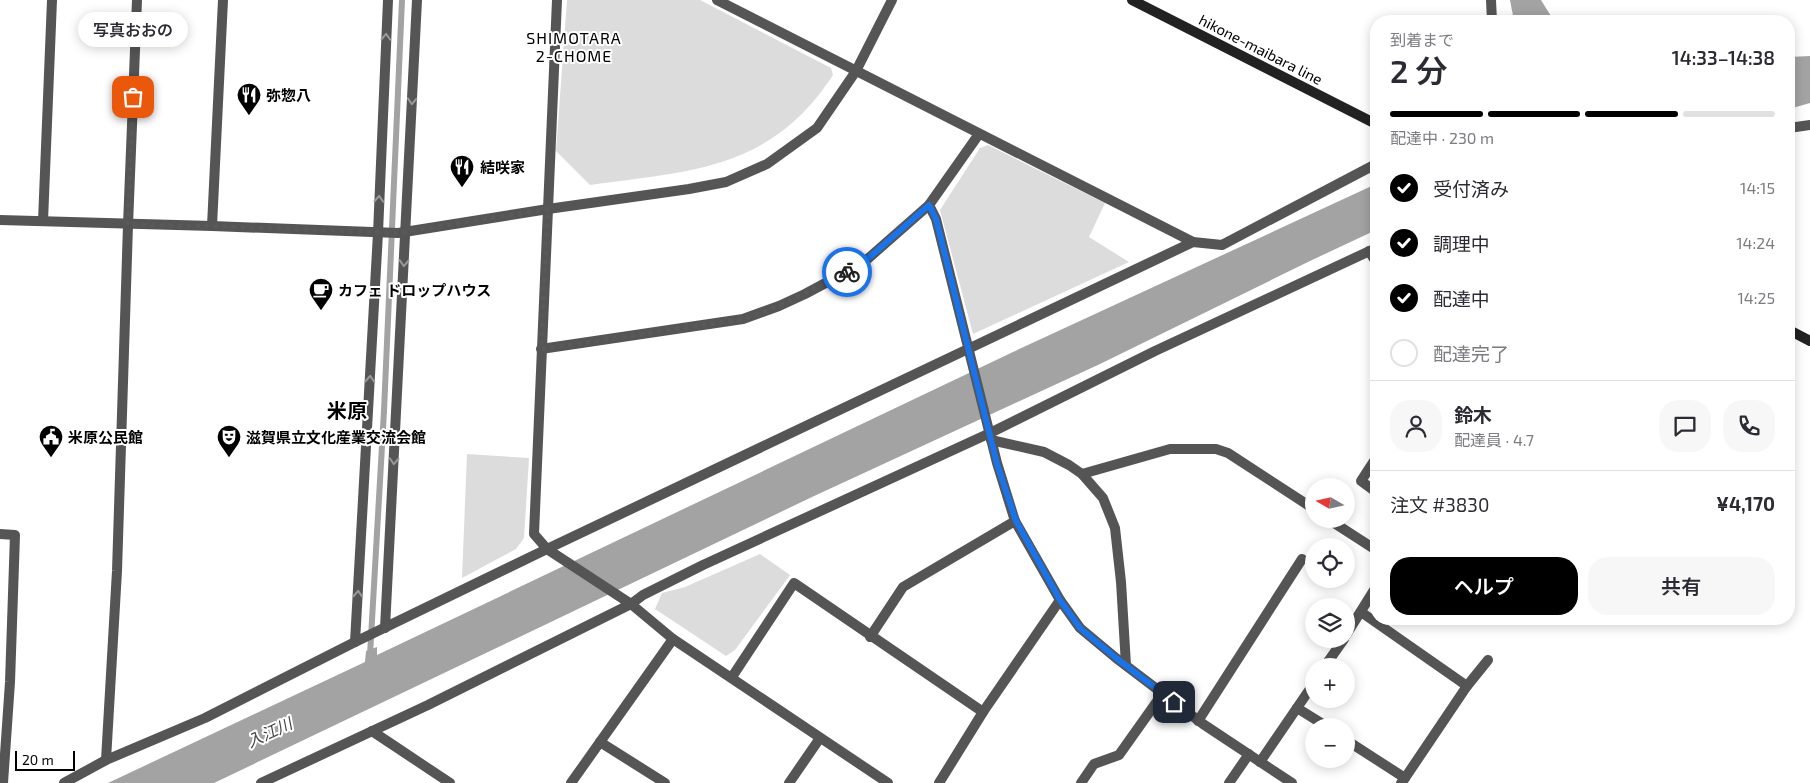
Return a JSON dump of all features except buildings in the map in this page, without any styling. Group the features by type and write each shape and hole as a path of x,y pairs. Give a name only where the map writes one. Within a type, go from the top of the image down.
{"main road":[{"name":"hikone-maibara line","path":"1132,0 1370,121"},
{"path":"1795,333 1810,341"}],"street":[{"path":"43,222 52,0"},
{"path":"106,760 117,571 137,0"},
{"path":"212,226 223,0"},
{"path":"360,640 380,233 388,0"},
{"path":"382,629 401,233 417,0"},
{"path":"557,0 534,534 547,549 620,596 672,639 888,783"},
{"path":"717,0 1193,242 1222,245 1370,167"},
{"path":"0,220 401,233 548,209 689,190 726,182 767,164 817,128 856,72 892,0"},
{"path":"1491,0 1492,15"},
{"path":"1795,127 1810,125"},
{"path":"541,349 743,319 779,306 840,277 863,263 929,205 979,134"},
{"path":"929,205 936,219 997,464 1016,521 1060,600 1080,628 1126,665 1198,721 1292,783"},
{"path":"68,782 106,760 205,718 547,549 1193,242"},
{"path":"261,783 372,731 631,604 643,595 704,565 990,432 1155,351 1370,251"},
{"path":"990,432 1044,452 1069,465 1082,474 1103,498 1114,528 1121,582 1126,665"},
{"path":"1082,474 1170,449 1216,449 1228,453 1305,503"},
{"path":"1370,467 1361,481 1370,488"},
{"path":"870,636 902,587 1016,521"},
{"path":"1342,528 1370,546"},
{"path":"0,534 15,535 5,682 3,783"},
{"path":"1198,721 1302,559"},
{"path":"732,678 794,583 983,712"},
{"path":"1355,621 1370,597"},
{"path":"939,783 983,712 1060,600"},
{"path":"1361,612 1370,618"},
{"path":"1380,625 1467,686"},
{"path":"572,783 672,639"},
{"path":"1355,746 1403,780 1467,686 1488,660"},
{"path":"1080,783 1094,764 1119,754 1163,693"},
{"path":"1260,762 1305,696"},
{"path":"1297,708 1313,718"},
{"path":"372,731 450,783"},
{"path":"789,783 820,738"},
{"path":"600,742 665,783"},
{"path":"1229,783 1249,754"}],"shaded area":[{"path":"567,0 700,0 831,68 833,75 809,106 783,130 756,148 726,160 695,169 590,185 556,151"},
{"path":"988,145 1105,203 1089,237 1129,262 973,334 940,210 980,148"},
{"path":"467,454 529,458 524,538 516,549 462,578"},
{"path":"760,554 790,575 735,650 726,656 655,609 662,593 685,587"}],"water":[{"path":"1510,0 1541,0 1550,15 1513,15"},
{"path":"1810,56 1810,103 1795,107 1795,57"},
{"name":"入江川","path":"1370,187 1370,233 1100,364 812,497 214,783 108,783 365,662 366,651 377,647 377,655 1013,352"}],"waterway":[{"path":"370,655 384,411 402,0"}],"way so far":[{"path":"133,97 128,225 398,233 548,209 541,349 743,319 779,306 847,272"}],"place":[{"name":"写真おおの","path":"133,97"},
{"name":"弥惣八","path":"249,116"},
{"name":"結咲家","path":"462,188"},
{"name":"カフェ ドロップハウス","path":"321,311"},
{"name":"米原公民館","path":"51,458"},
{"name":"滋賀県立文化産業交流会館","path":"229,458"}],"district":[{"name":"SHIMOTARA 2-CHOME","path":"574,46"},
{"name":"米原","path":"347,410"}],"route":[{"path":"847,272 863,263 929,205 936,219 997,464 1016,521 1060,600 1080,628 1174,702"}]}
